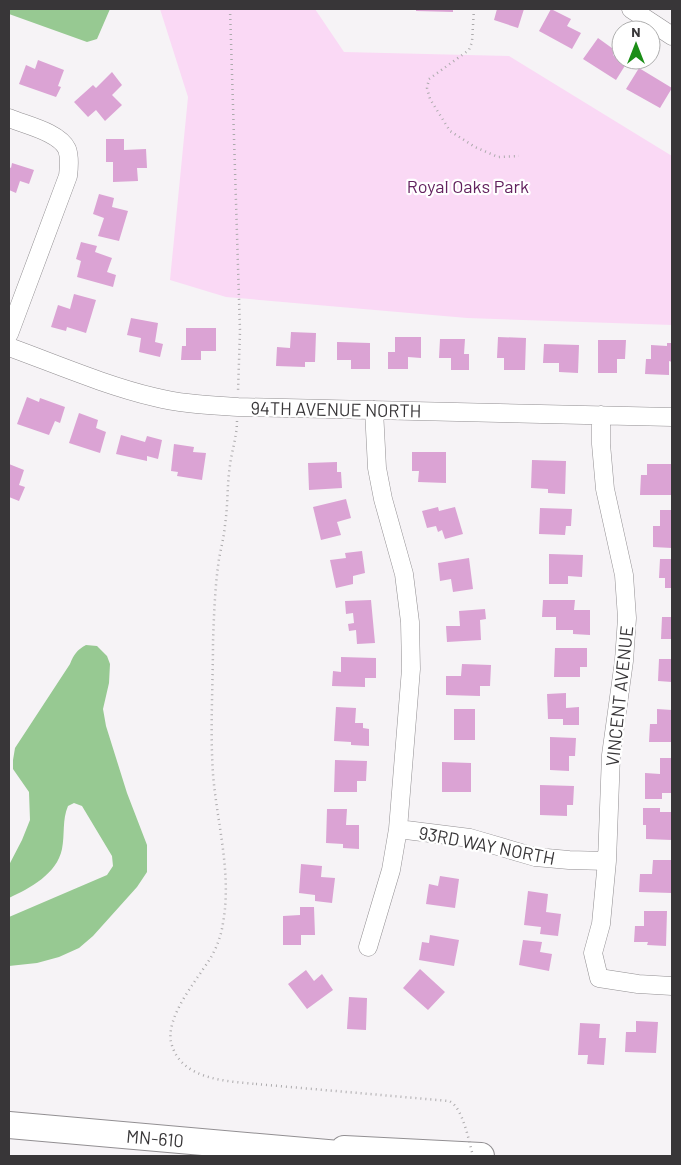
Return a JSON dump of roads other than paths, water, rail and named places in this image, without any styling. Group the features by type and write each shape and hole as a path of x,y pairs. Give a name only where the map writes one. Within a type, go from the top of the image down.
{"highway":[{"name":"MN-610","path":"9,1125 362,1156"},
{"path":"191,1141 481,1156"}],"street":[{"path":"634,9 672,36"},
{"path":"9,118 59,139 66,149 69,163 68,176 9,334"},
{"name":"94TH AVENUE NORTH","path":"9,347 118,386 153,397 187,404 238,407 672,418"},
{"path":"368,947 391,870 398,829 412,670 410,622 404,574 383,498 377,468 374,410"},
{"name":"VINCENT AVENUE","path":"601,415 601,444 605,489 624,575 627,618 624,661 611,755 607,861 601,924 593,953 599,978 638,984 672,986"},
{"name":"93RD WAY NORTH","path":"398,829 470,838 535,857 607,861"}],"park label":[{"name":"Royal Oaks Park","path":"468,186"}]}
